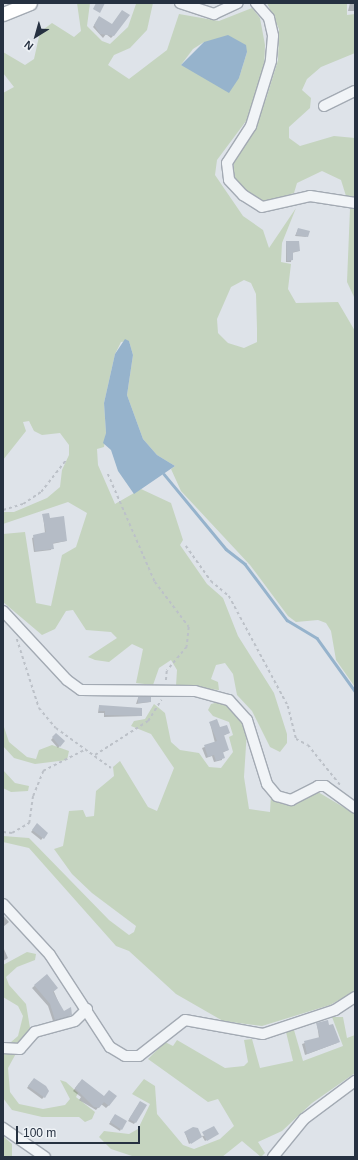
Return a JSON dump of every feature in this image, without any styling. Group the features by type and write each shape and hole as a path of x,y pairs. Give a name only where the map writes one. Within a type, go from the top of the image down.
{"main road":[{"path":"3,14 30,3"}],"street":[{"path":"180,3 184,7 214,14 238,3"},
{"path":"256,3 269,18 273,36 271,61 251,126 227,163 229,180 243,196 262,206 310,196 355,203"},
{"path":"324,106 355,91"},
{"path":"3,611 67,680 81,690 163,690 220,696 241,710 267,784 277,796 291,800 318,786 325,786 355,808"},
{"path":"3,904 50,955 87,1009 110,1047 132,1057 185,1020 263,1034 335,1010 355,997"},
{"path":"3,1048 20,1049 35,1032 75,1021 87,1009"},
{"path":"273,1157 304,1119 355,1081"},
{"path":"3,1128 45,1157"}],"path":[{"path":"3,510 24,504 41,492 66,460"},
{"path":"95,756 148,721 161,700 167,672 187,647 189,627 155,582 108,474"},
{"path":"186,546 210,581 229,596 288,706 296,739 308,744 345,790"},
{"path":"14,634 39,708 56,728 84,750 111,768"},
{"path":"3,832 12,833 29,823 33,796 43,771 84,750"}],"green space":[{"path":"77,3 90,3 87,26 102,41 110,44 128,27 136,4 153,3 147,30 130,48 114,55 108,65 129,79 167,50 179,14 219,21 252,8 260,18 265,45 264,72 252,113 217,160 215,175 243,216 263,230 269,248 296,208 282,243 281,262 291,264 288,289 296,303 338,302 355,331 355,687 336,660 331,631 326,623 318,620 296,622 288,616 250,565 181,491 171,469 175,466 157,455 143,439 127,395 133,355 129,341 121,342 115,354 104,403 106,433 104,447 97,449 98,465 115,504 141,489 171,503 183,540 180,545 207,584 223,598 238,636 274,693 287,734 287,743 280,752 270,747 252,711 237,695 233,674 225,663 216,665 211,679 218,682 219,690 176,686 177,670 171,660 159,668 153,685 136,683 143,649 132,644 109,662 95,660 88,657 117,638 111,632 86,630 73,610 66,611 55,629 42,635 3,602 3,534 25,532 36,603 51,606 62,555 76,547 87,513 68,502 3,524 3,512 14,512 47,498 60,487 62,470 69,455 69,445 60,433 42,435 34,431 29,421 23,422 26,431 3,460 3,93 14,87 3,73 3,52 25,65 34,59 40,32 52,23 74,37 81,31","holes":["204,42 247,52 239,78 181,65 193,49","244,280 251,283 256,294 257,329 257,342 244,348 228,343 218,333 217,319 231,287"]},
{"path":"267,3 347,3 347,15 355,14 355,53 321,67 307,79 302,90 311,98 310,108 289,127 289,138 300,146 334,136 355,138 355,197 346,196 341,180 322,171 297,183 294,193 264,203 250,197 234,179 234,160 266,99 278,60 279,29"},
{"path":"350,209 355,209 355,299 347,282"},
{"path":"219,702 229,705 247,730 244,777 249,809 270,812 271,795 285,805 318,792 355,814 355,991 330,1005 262,1026 223,1021 176,994 129,951 116,946 29,848 3,842 3,836 29,838 109,920 129,935 134,932 136,926 92,893 72,874 54,849 63,846 69,811 83,810 86,817 94,816 96,791 114,776 113,767 120,761 148,807 157,811 174,768 151,734 131,726 134,721 145,719 154,704 165,713 171,742 180,750 199,753 209,767 221,768 233,752 229,737 233,735 229,722 213,716 208,710 211,704"},
{"path":"3,724 9,742 27,757 36,759 39,750 52,745 69,751 67,760 35,764 14,758 3,746"},
{"path":"3,770 15,783 29,786 28,791 11,792 3,788"},
{"path":"27,952 36,954 35,960 17,967 6,977 9,985 26,1004 30,1028 8,1068 10,1092 19,1104 43,1109 65,1105 70,1099 60,1080 66,1082 78,1093 76,1097 95,1112 92,1119 85,1122 79,1117 42,1117 12,1110 3,1098 3,1049 18,1036 23,1016 18,1006 3,997 3,965"},
{"path":"332,1017 343,1017 347,1038 355,1035 355,1073 312,1103 282,1131 258,1142 265,1153 261,1157 242,1141 222,1157 135,1157 111,1149 99,1137 104,1131 129,1134 138,1129 150,1104 132,1094 144,1079 155,1086 157,1114 183,1145 194,1149 220,1139 234,1126 218,1099 208,1102 148,1059 165,1042 173,1046 177,1040 225,1068 244,1066 248,1062 244,1040 252,1039 260,1068 293,1061 286,1032 294,1030 303,1061 343,1046"},
{"path":"3,1136 12,1144 12,1157 3,1157"}],"water":[{"path":"228,35 246,45 247,52 239,78 229,93 181,65 204,42"},
{"path":"125,339 129,341 133,355 127,395 143,439 157,455 175,466 134,494 118,471 111,450 103,443 106,433 104,403 115,354"}],"building":[{"path":"96,3 105,3 100,13 93,9"},
{"path":"122,10 130,15 114,36 100,34 94,25 99,16 112,24"},
{"path":"298,228 310,231 308,237 296,235"},
{"path":"286,241 299,241 300,251 293,252 293,260 287,261"},
{"path":"49,513 50,518 64,516 67,541 53,543 54,549 35,551 33,535 46,532 42,514"},
{"path":"138,697 151,697 151,702 138,703"},
{"path":"99,705 142,708 142,716 105,715 105,711 99,711"},
{"path":"217,719 220,727 227,725 230,733 224,735 229,750 223,752 225,758 216,761 214,755 208,757 204,745 217,741 209,722"},
{"path":"56,733 65,741 60,747 52,737"},
{"path":"37,823 48,833 44,839 32,830"},
{"path":"47,974 58,988 53,992 64,1011 71,1007 72,1015 55,1020 50,1004 34,985"},
{"path":"328,1020 329,1025 333,1024 340,1042 307,1054 304,1041 320,1037 316,1023"},
{"path":"34,1078 46,1086 49,1091 45,1098 28,1086"},
{"path":"82,1079 104,1096 109,1090 117,1096 109,1106 104,1102 99,1108 94,1107 75,1088"},
{"path":"140,1101 147,1105 136,1123 129,1119"},
{"path":"115,1114 127,1121 122,1130 110,1122"},
{"path":"214,1126 219,1134 207,1141 202,1132"},
{"path":"193,1127 198,1128 202,1137 191,1144 184,1132"}],"waterway":[{"path":"164,474 226,549 245,564 287,620 317,638 355,691"}]}
